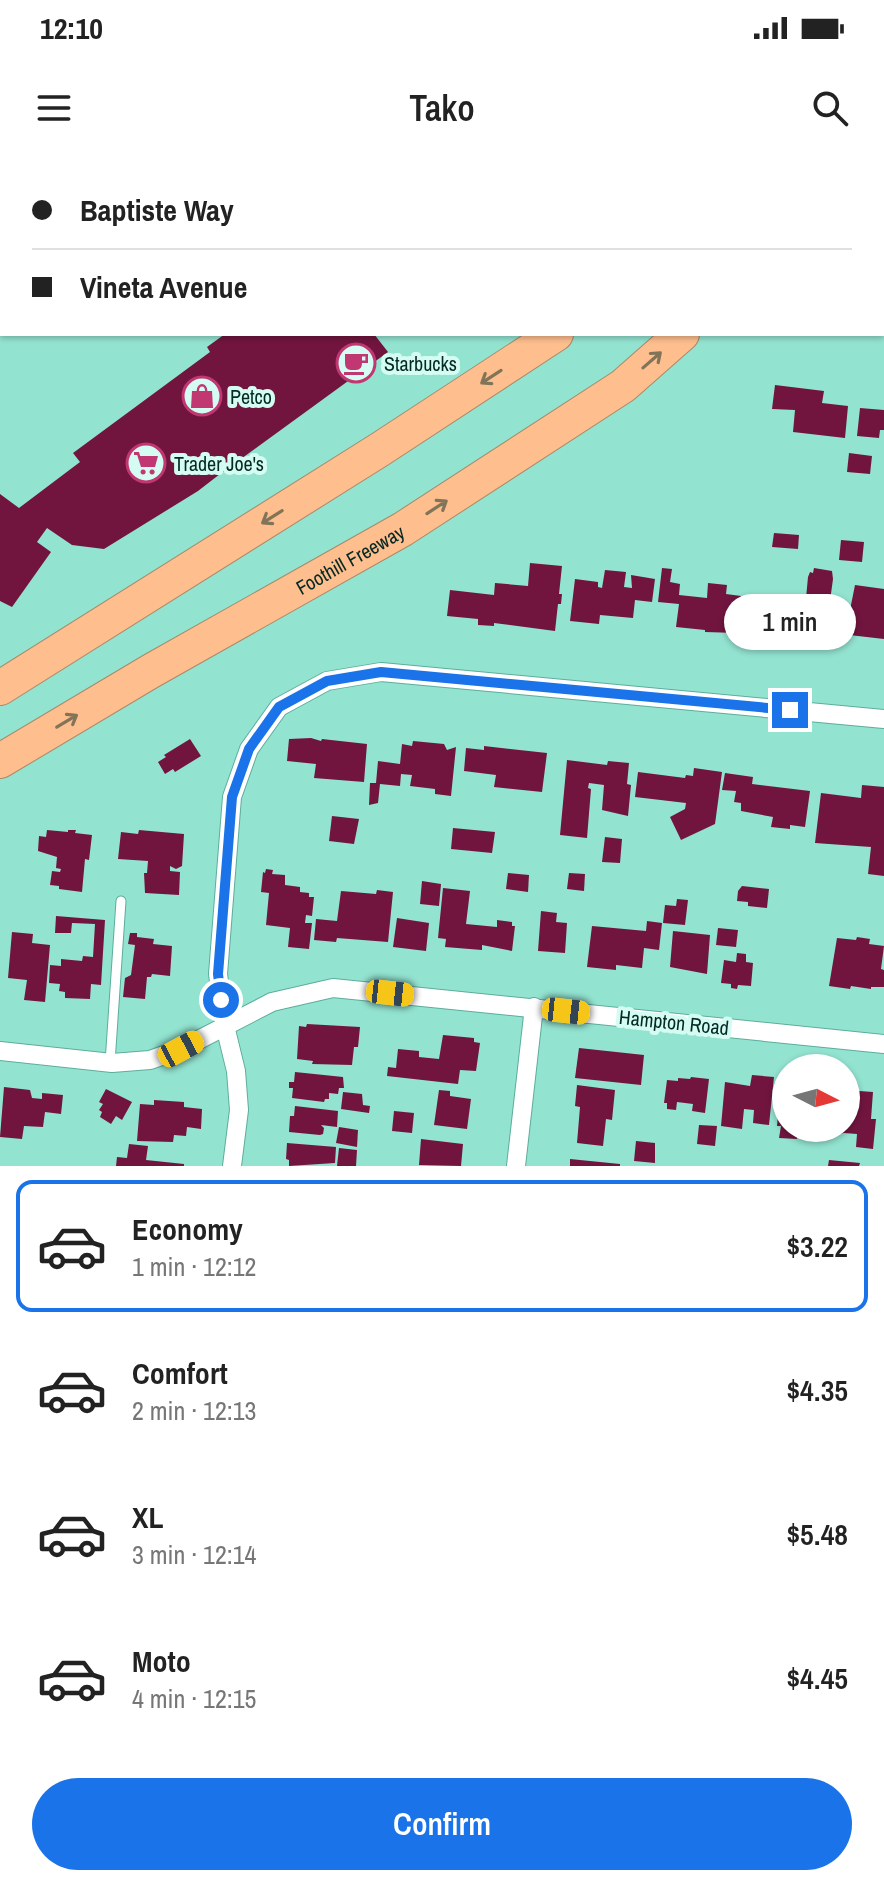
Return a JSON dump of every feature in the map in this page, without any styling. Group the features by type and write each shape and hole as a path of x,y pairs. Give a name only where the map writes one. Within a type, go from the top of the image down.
{"highway":[{"path":"0,688 379,450 553,336"},
{"name":"Foothill Freeway","path":"0,761 165,663 403,529 623,386 680,336"}],"street":[{"path":"232,1166 239,1110 236,1071 225,1026 218,974 232,797 249,749 279,707 327,681 381,672 884,719"},
{"name":"Hampton Road","path":"0,1051 110,1063 150,1060 181,1049 272,1002 333,988 884,1044"},
{"path":"516,1166 534,1007"}],"lane":[{"path":"110,1063 121,901"}],"building":[{"path":"222,336 376,336 388,352 223,472 221,469 218,471 220,474 198,491 104,549 72,545 47,528 37,542 51,552 12,607 0,601 0,494 19,508 80,462 73,453 210,352 207,347"},
{"path":"775,385 824,391 822,403 848,406 845,438 793,432 795,410 772,409"},
{"path":"860,408 884,410 884,430 880,430 879,438 857,436"},
{"path":"849,453 872,456 870,474 847,472"},
{"path":"774,533 799,535 798,549 772,547"},
{"path":"841,540 864,542 862,562 839,560"},
{"path":"530,563 562,566 561,604 558,604 555,631 494,623 494,626 478,625 478,619 447,616 450,590 494,595 495,583 528,586"},
{"path":"662,568 672,569 670,582 680,584 679,595 707,598 708,583 727,585 726,594 741,596 737,633 676,627 679,604 658,602"},
{"path":"814,568 832,571 833,579 830,601 816,599 814,639 801,638 802,632 765,628 764,637 745,635 749,597 764,599 764,594 769,594 806,598 808,577"},
{"path":"605,570 626,572 624,587 632,588 631,575 655,579 652,602 635,600 633,618 600,615 599,624 570,621 575,579 598,582 598,587 602,588"},
{"path":"855,585 884,589 884,639 832,633 835,608 850,610"},
{"path":"311,738 367,744 364,782 314,778 316,764 287,761 289,739"},
{"path":"190,739 201,756 175,772 173,769 165,774 158,762"},
{"path":"413,741 444,744 447,750 456,747 451,796 435,794 435,789 410,786 412,775 401,774 400,786 380,784 378,803 369,805 370,783 376,783 378,761 400,764 402,744 412,746"},
{"path":"484,746 547,753 542,792 494,787 496,775 464,771 466,748 484,750"},
{"path":"567,760 607,765 608,761 629,763 627,784 631,785 628,816 602,810 604,785 589,783 587,838 560,835"},
{"path":"694,768 722,772 715,824 681,840 670,817 685,809 686,803 635,797 638,772 685,778 686,775 693,776"},
{"path":"725,773 753,777 752,784 810,791 805,827 771,827 773,817 741,811 741,803 734,802 736,791 722,790"},
{"path":"862,785 884,787 884,876 868,874 871,847 815,843 821,793 861,798"},
{"path":"332,816 359,819 354,844 329,841"},
{"path":"453,828 495,832 492,853 451,849"},
{"path":"47,830 76,830 75,833 92,835 89,860 85,859 82,892 50,885 52,871 60,872 61,869 56,868 57,857 38,851 39,836 46,837"},
{"path":"139,830 184,834 182,866 176,869 170,866 170,871 180,872 179,895 145,893 144,873 147,873 148,861 118,859 121,832 138,834"},
{"path":"605,837 622,839 620,863 602,862"},
{"path":"266,869 273,870 272,874 285,875 285,885 300,887 300,892 314,897 312,916 306,915 305,923 312,923 309,949 288,947 290,928 266,925 269,893 261,892"},
{"path":"508,873 529,875 528,892 506,889"},
{"path":"569,873 585,874 584,891 567,889"},
{"path":"422,881 441,884 439,906 420,904"},
{"path":"742,886 769,889 767,908 737,901"},
{"path":"443,888 470,891 466,924 497,927 497,920 512,922 515,926 512,951 482,945 482,950 445,947 446,939 438,938"},
{"path":"377,890 393,892 388,942 337,938 336,942 314,940 316,919 337,921 341,891 376,894"},
{"path":"677,899 688,900 685,925 663,923 665,905 676,906"},
{"path":"541,911 557,913 556,922 567,923 565,953 538,951"},
{"path":"56,916 105,920 101,985 91,984 90,999 65,998 65,992 59,991 60,984 49,983 50,965 61,966 61,959 82,961 83,956 93,957 95,924 72,923 71,933 55,933"},
{"path":"397,918 429,923 426,951 393,947"},
{"path":"647,921 662,923 659,950 644,948 642,968 616,965 616,970 587,967 592,926 646,931"},
{"path":"718,928 738,930 736,947 716,945"},
{"path":"673,931 710,935 707,974 670,967"},
{"path":"12,932 33,934 32,943 50,945 45,1002 24,1000 27,980 8,978"},
{"path":"130,933 154,939 153,944 172,946 170,976 152,974 147,977 145,999 123,997 125,978 131,975 135,945 128,944"},
{"path":"857,937 870,939 869,944 884,946 881,969 884,970 884,987 851,986 850,989 829,986 837,938 856,940"},
{"path":"737,953 746,954 746,962 753,963 751,986 738,985 737,989 731,988 731,984 721,983 724,960 736,962"},
{"path":"307,1024 360,1027 352,1065 312,1064 313,1061 297,1059 299,1026 306,1027"},
{"path":"443,1035 474,1038 474,1042 480,1043 476,1071 460,1070 458,1084 387,1076 388,1067 396,1068 398,1049 419,1051 419,1057 439,1059"},
{"path":"579,1048 644,1055 641,1085 575,1078"},
{"path":"295,1072 343,1077 344,1088 339,1088 338,1094 329,1093 329,1099 324,1102 292,1098 293,1088 289,1088 289,1082 294,1082"},
{"path":"752,1075 772,1077 769,1125 753,1123 754,1110 744,1109 742,1129 721,1126 725,1082 750,1086"},
{"path":"691,1077 709,1079 705,1113 692,1111 693,1104 677,1102 676,1110 667,1109 667,1103 664,1103 667,1080"},
{"path":"577,1085 615,1090 612,1120 606,1119 603,1146 577,1143 580,1107 575,1106"},
{"path":"4,1087 30,1090 32,1098 42,1099 42,1093 63,1095 61,1114 45,1112 43,1127 24,1126 22,1139 0,1137"},
{"path":"106,1089 132,1102 122,1120 116,1116 111,1124 100,1117 102,1112 99,1110 103,1104 99,1102"},
{"path":"439,1090 450,1091 450,1096 471,1099 467,1129 434,1125"},
{"path":"860,1091 873,1092 871,1119 876,1119 873,1149 856,1147 856,1142 860,1142"},
{"path":"343,1092 362,1094 363,1105 370,1106 369,1113 341,1109"},
{"path":"154,1100 184,1102 184,1107 202,1109 201,1129 187,1127 186,1136 174,1135 173,1142 137,1141 140,1104 154,1105"},
{"path":"295,1106 338,1111 337,1127 321,1125 324,1128 320,1135 289,1132 290,1116 294,1116"},
{"path":"394,1111 414,1113 412,1133 392,1131"},
{"path":"699,1125 717,1126 715,1146 697,1144"},
{"path":"339,1127 358,1130 357,1147 336,1143"},
{"path":"421,1139 463,1144 461,1166 419,1165"},
{"path":"636,1141 655,1143 655,1163 634,1161"},
{"path":"287,1143 336,1147 335,1163 289,1166"},
{"path":"129,1144 148,1146 146,1160 184,1166 116,1166 117,1157 127,1158"},
{"path":"339,1148 357,1150 356,1166 337,1166"},
{"path":"570,1159 620,1164 620,1166 570,1166"},
{"path":"829,1160 860,1163 859,1166 828,1166"}],"place":[{"name":"Starbucks","path":"356,363"},
{"name":"Petco","path":"202,396"},
{"name":"Trader Joe's","path":"146,463"}],"route":[{"path":"221,1000 218,974 232,797 249,749 279,707 327,681 381,672 790,710"}]}
